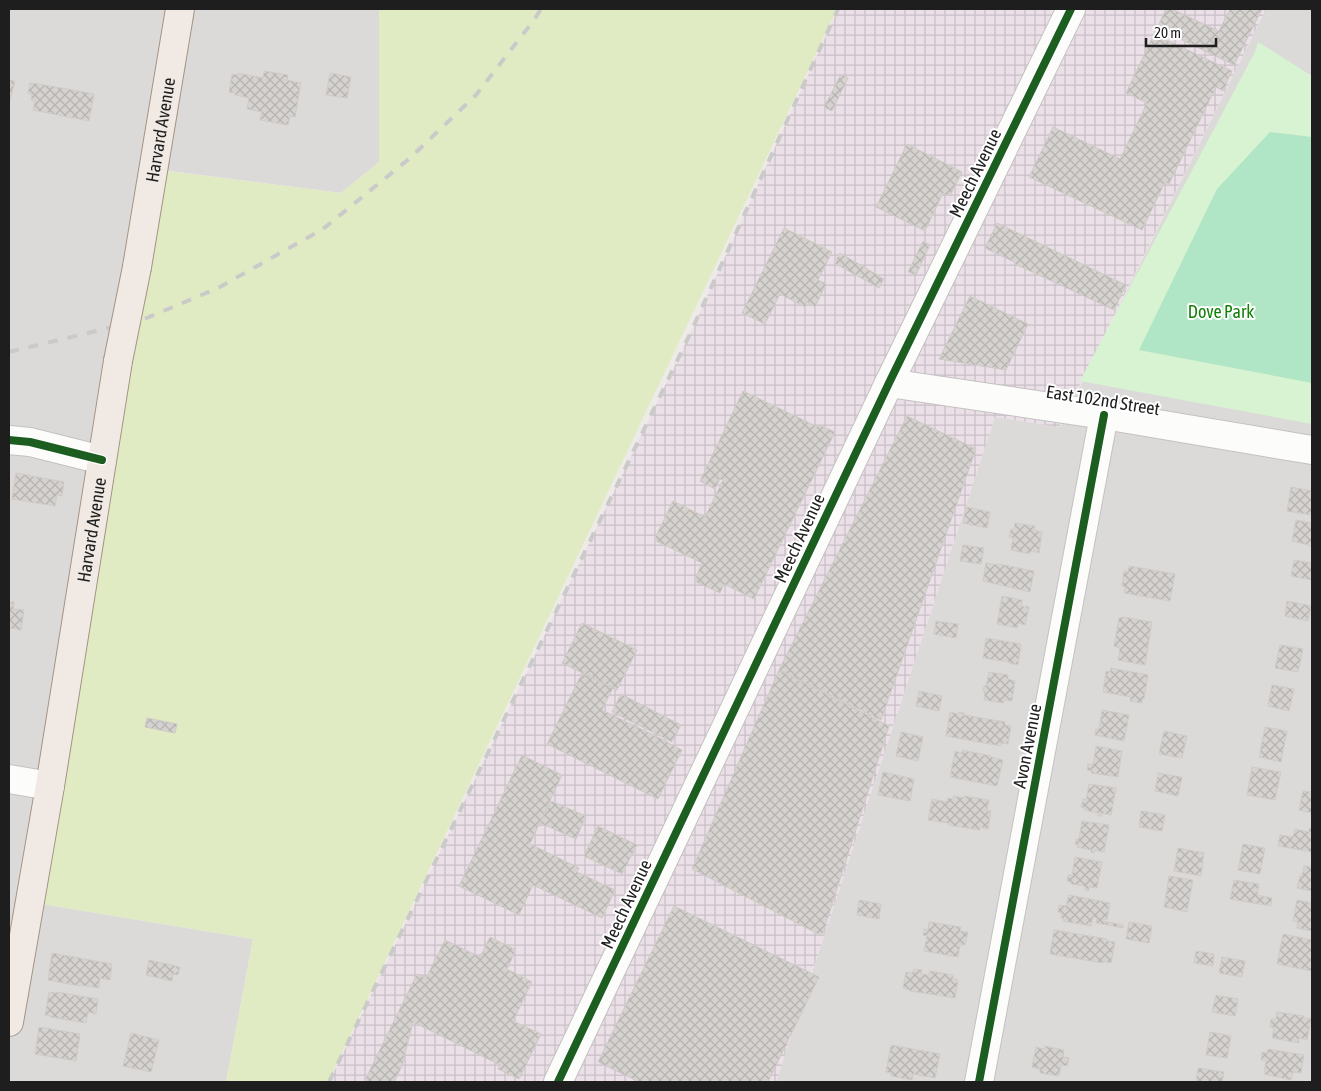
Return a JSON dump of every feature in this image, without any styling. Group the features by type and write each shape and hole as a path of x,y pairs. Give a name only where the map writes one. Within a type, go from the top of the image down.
{"main road":[{"name":"Harvard Avenue","path":"9,1022 50,786 118,361 180,9"}],"street":[{"name":"Meech Avenue","path":"558,1082 889,383 1071,9"},
{"name":"East 102nd Street","path":"889,383 1104,415 1312,450"},
{"name":"Avon Avenue","path":"978,1082 1104,415"},
{"path":"9,440 30,442 102,460"},
{"path":"9,779 50,786"}],"shaded area":[{"path":"9,9 379,9 379,162 341,193 154,169 30,902 253,939 226,1082 9,1082"},
{"path":"838,9 1266,9 1059,427 995,417 776,1082 329,1082 689,336"},
{"path":"1266,9 1312,9 1312,1082 776,1082 995,417 1060,427"}],"green space":[{"path":"379,9 837,9 328,1082 226,1082 253,939 30,902 153,169 341,193 379,162"},
{"name":"Dove Park","path":"1258,42 1312,76 1312,424 1080,381 1255,52"},
{"path":"1270,132 1312,137 1312,383 1139,350 1217,189"}],"building":[{"path":"1166,9 1172,9 1219,31 1230,9 1262,9 1234,65 1157,28"},
{"path":"1154,34 1232,71 1223,91 1216,87 1169,184 1165,182 1142,230 1029,177 1053,127 1120,159 1147,103 1126,93"},
{"path":"264,71 288,75 287,80 301,83 295,117 290,116 288,125 260,120 262,112 247,109 249,98 229,92 232,74 238,75 238,73 263,78"},
{"path":"330,73 351,77 347,98 326,95"},
{"path":"841,74 848,78 832,111 824,107"},
{"path":"9,80 15,81 9,104"},
{"path":"30,83 94,94 89,121 33,110 35,101 31,100 32,94 28,94"},
{"path":"907,144 962,172 950,196 943,193 925,231 876,207"},
{"path":"997,223 1126,285 1114,310 985,248"},
{"path":"784,228 832,252 818,280 826,284 815,307 807,302 805,307 780,294 765,324 742,313"},
{"path":"923,241 930,245 916,275 908,272"},
{"path":"840,253 884,279 879,288 834,263"},
{"path":"970,296 1028,324 1006,370 939,359"},
{"path":"743,391 818,427 819,425 835,432 754,599 724,584 720,593 694,581 702,563 654,540 673,501 705,517 723,480 720,479 715,489 700,481"},
{"path":"907,416 976,449 881,720 779,670"},
{"path":"16,473 64,482 62,496 57,495 55,506 12,499"},
{"path":"1291,487 1312,491 1312,515 1287,511"},
{"path":"966,507 990,512 987,528 963,523"},
{"path":"1296,520 1312,523 1312,546 1292,541"},
{"path":"1015,523 1035,526 1034,530 1042,532 1039,553 1031,551 1030,554 1011,550 1013,538 1009,537 1011,529 1014,530"},
{"path":"963,545 984,548 981,564 960,561"},
{"path":"1294,560 1312,563 1312,580 1291,576"},
{"path":"986,563 1034,571 1030,592 983,581"},
{"path":"1129,566 1175,574 1170,601 1124,593 1125,587 1122,586 1124,571 1128,572"},
{"path":"1002,596 1022,600 1021,606 1029,607 1025,625 1018,623 1017,628 997,624"},
{"path":"1287,601 1311,606 1308,621 1285,616"},
{"path":"9,602 14,602 13,609 24,610 21,630 9,628"},
{"path":"1124,617 1152,622 1145,665 1118,660 1120,648 1114,646 1119,618"},
{"path":"936,621 958,624 956,638 934,634"},
{"path":"582,623 637,650 617,690 562,663"},
{"path":"986,638 1021,644 1018,665 983,658"},
{"path":"1280,645 1303,649 1298,672 1275,668"},
{"path":"1111,668 1148,675 1142,703 1130,701 1131,697 1103,692 1106,671 1110,672"},
{"path":"779,670 889,726 822,936 692,869"},
{"path":"989,672 1008,675 1008,679 1015,681 1012,701 1004,700 1004,703 984,700 985,691 983,691"},
{"path":"582,673 613,688 602,710 682,750 658,799 547,744"},
{"path":"1272,685 1294,689 1289,711 1268,706"},
{"path":"919,691 942,696 939,711 916,706"},
{"path":"621,694 681,725 672,742 612,712"},
{"path":"1102,710 1129,715 1124,741 1095,735 1096,729 1099,729"},
{"path":"950,712 958,714 959,712 964,713 964,715 1005,722 1005,725 1011,726 1008,744 1001,743 1001,746 946,736"},
{"path":"147,718 177,724 175,733 145,727"},
{"path":"1265,727 1287,731 1281,762 1259,757"},
{"path":"1164,731 1187,736 1182,758 1159,754"},
{"path":"901,732 923,737 918,761 896,756"},
{"path":"1096,746 1122,751 1118,777 1091,773 1092,771 1087,770 1088,764 1093,765"},
{"path":"962,750 1003,760 997,786 950,777 955,751 962,753"},
{"path":"522,755 562,775 530,844 579,868 577,872 615,890 602,918 533,885 519,915 459,886"},
{"path":"1252,767 1281,772 1275,800 1247,795"},
{"path":"883,772 914,779 910,801 878,795"},
{"path":"1158,773 1182,777 1178,796 1155,791"},
{"path":"1089,784 1116,788 1111,815 1102,813 1102,816 1098,816 1098,813 1084,810 1085,808 1081,807 1083,799 1086,800"},
{"path":"1303,791 1312,792 1312,813 1299,810"},
{"path":"954,796 989,800 987,811 991,811 988,829 980,827 980,830 928,820 932,799 947,802 948,798 953,799"},
{"path":"551,801 586,816 576,839 540,823"},
{"path":"1141,811 1165,815 1162,831 1139,827"},
{"path":"1082,821 1109,825 1104,852 1095,850 1094,853 1091,850 1077,847 1078,845 1075,844 1076,839 1079,839"},
{"path":"598,826 637,845 622,874 584,856"},
{"path":"1309,828 1312,829 1312,852 1278,846 1280,835 1293,837 1295,829 1309,832"},
{"path":"1243,844 1265,848 1260,874 1238,870"},
{"path":"1178,848 1204,853 1201,876 1174,871"},
{"path":"1075,857 1102,862 1097,888 1089,887 1089,891 1085,890 1085,886 1071,884 1071,882 1067,881 1068,875 1072,875"},
{"path":"1304,866 1312,867 1312,891 1297,888"},
{"path":"1169,876 1193,880 1187,912 1164,907"},
{"path":"1234,880 1259,884 1257,895 1272,898 1271,906 1230,899"},
{"path":"1069,895 1110,903 1107,920 1102,919 1102,921 1123,925 1123,928 1096,923 1097,918 1093,917 1091,926 1063,921 1064,919 1061,918 1062,913 1058,912 1059,905 1066,906"},
{"path":"859,900 881,904 879,919 857,915"},
{"path":"1297,900 1312,903 1312,931 1297,928 1298,922 1293,921"},
{"path":"674,906 819,977 768,1082 639,1082 598,1062"},
{"path":"929,922 961,927 960,931 968,932 965,945 960,945 958,957 924,951 927,936 923,935 924,929 928,930"},
{"path":"1129,922 1152,926 1149,943 1126,939"},
{"path":"1054,930 1115,942 1111,963 1050,954"},
{"path":"1283,934 1312,940 1312,971 1277,964"},
{"path":"490,937 516,950 507,969 532,982 513,1021 541,1034 519,1079 498,1069 500,1065 413,1022 402,1066 394,1082 364,1082 417,974 426,978 445,940 480,957"},
{"path":"1196,951 1214,954 1213,966 1194,963"},
{"path":"52,953 112,964 110,980 100,978 99,988 48,980"},
{"path":"1222,957 1245,961 1242,977 1219,973"},
{"path":"149,960 180,967 178,975 173,974 172,981 146,975"},
{"path":"914,969 922,970 921,974 929,975 930,971 953,975 953,979 958,980 955,998 910,991 903,988 906,972 912,973"},
{"path":"49,992 98,999 96,1014 88,1012 86,1023 45,1015"},
{"path":"1216,995 1238,999 1235,1016 1212,1012"},
{"path":"1277,1012 1304,1016 1303,1018 1311,1019 1307,1040 1299,1038 1299,1043 1272,1038 1274,1028 1270,1027 1271,1019 1276,1019"},
{"path":"39,1027 80,1034 76,1061 35,1054"},
{"path":"1210,1032 1231,1036 1227,1058 1206,1055"},
{"path":"131,1033 159,1040 151,1072 123,1066"},
{"path":"891,1045 940,1054 935,1078 913,1074 912,1080 891,1076 891,1073 886,1072"},
{"path":"1045,1046 1064,1050 1063,1057 1069,1058 1067,1066 1061,1065 1059,1076 1040,1073 1040,1069 1032,1067 1036,1047 1044,1049"},
{"path":"1268,1049 1304,1055 1301,1073 1293,1072 1291,1080 1264,1074 1266,1061 1261,1060 1262,1052 1267,1053"},
{"path":"1198,1068 1224,1072 1222,1082 1196,1082"}],"railway":[{"path":"9,352 142,320 218,288 323,229 410,158 476,95 541,9"},
{"path":"329,1082 689,336 838,9"}],"cycle path":[{"path":"558,1082 889,383 1071,9"},
{"path":"979,1082 1104,415"},
{"path":"9,440 30,442 102,460"}]}
